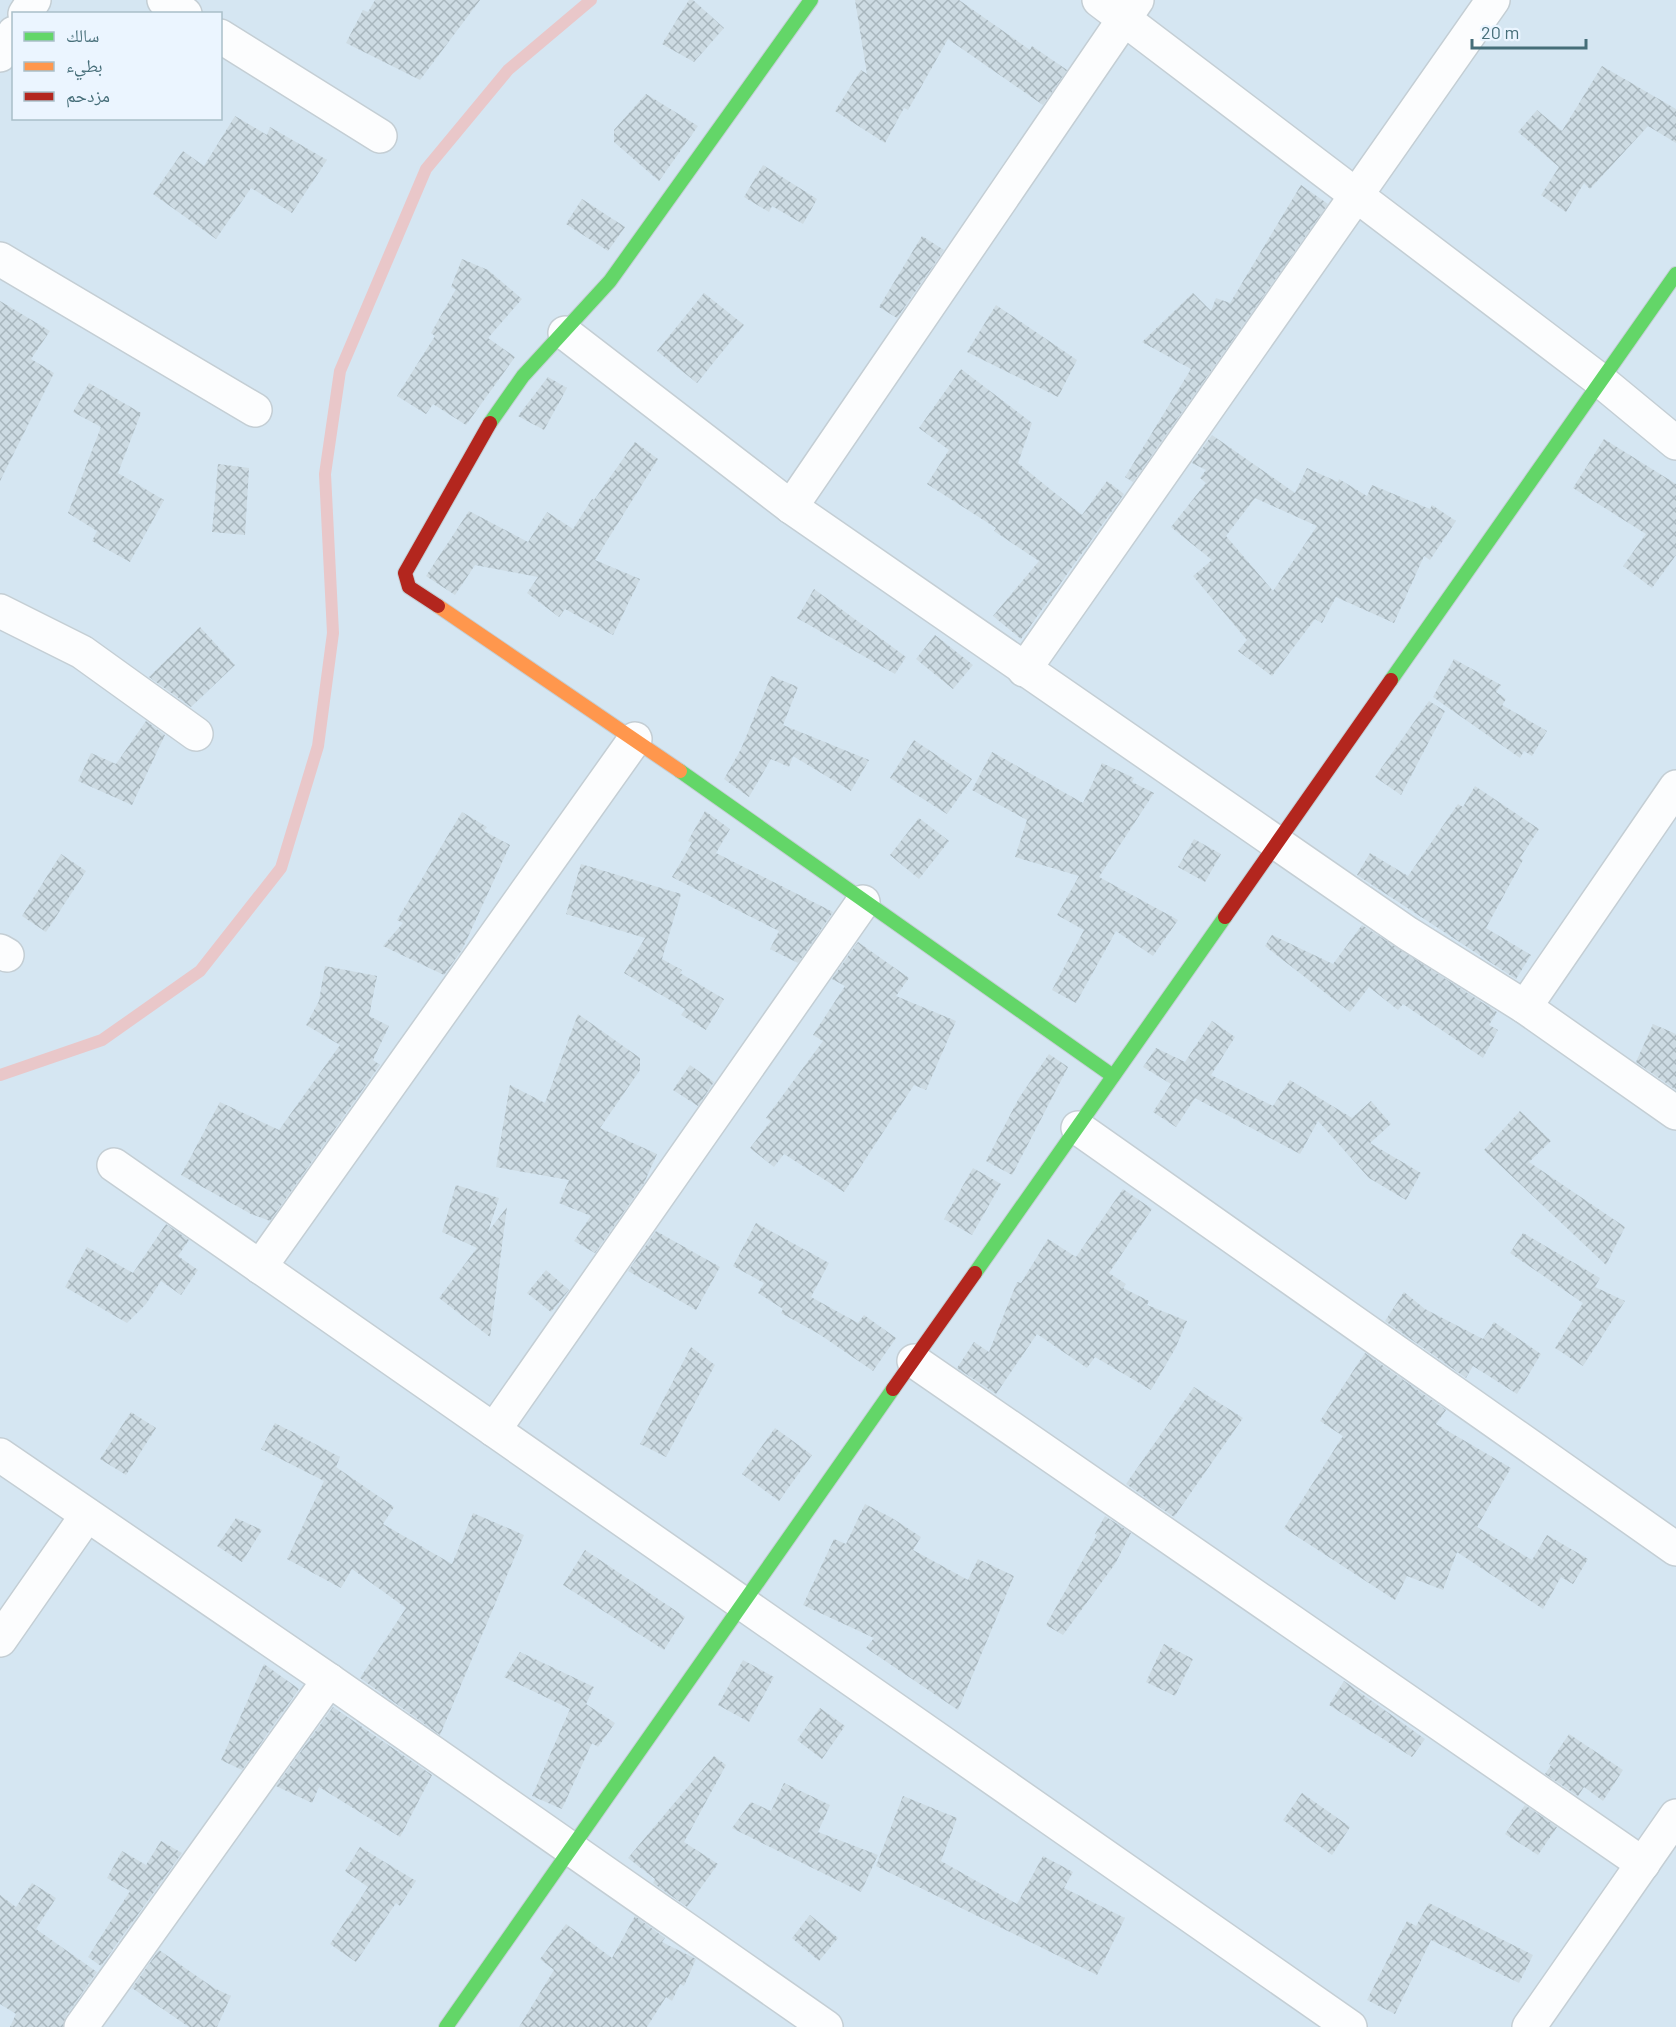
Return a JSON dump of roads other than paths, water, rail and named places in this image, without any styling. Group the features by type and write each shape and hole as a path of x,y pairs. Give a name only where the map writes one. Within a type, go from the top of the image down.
{"street":[{"path":"164,0 182,12"},
{"path":"811,0 610,281 566,333 523,376 480,437 409,563 406,581 408,587 446,614 634,739 1113,1076"},
{"path":"1024,670 1493,0"},
{"path":"791,507 1120,7 1356,197 1601,381 1676,443"},
{"path":"0,55 12,36"},
{"path":"222,37 380,136"},
{"path":"0,259 255,410"},
{"path":"446,2027 1676,274"},
{"path":"566,333 791,507 1407,933 1525,1007 1676,1113"},
{"path":"0,611 82,652 196,734"},
{"path":"260,1267 634,739"},
{"path":"1525,1007 1676,788"},
{"path":"494,1430 863,902"},
{"path":"1078,1128 1676,1549"},
{"path":"114,1165 1350,2027"},
{"path":"914,1361 1642,1864"},
{"path":"0,1455 572,1849 813,2023"},
{"path":"0,1640 87,1515"},
{"path":"81,2027 329,1680"},
{"path":"1528,2027 1676,1816"}],"waterway":[{"path":"0,1075 102,1040 200,971 281,868 318,746 333,633 325,474 340,371 426,169 508,70 591,0"}]}
